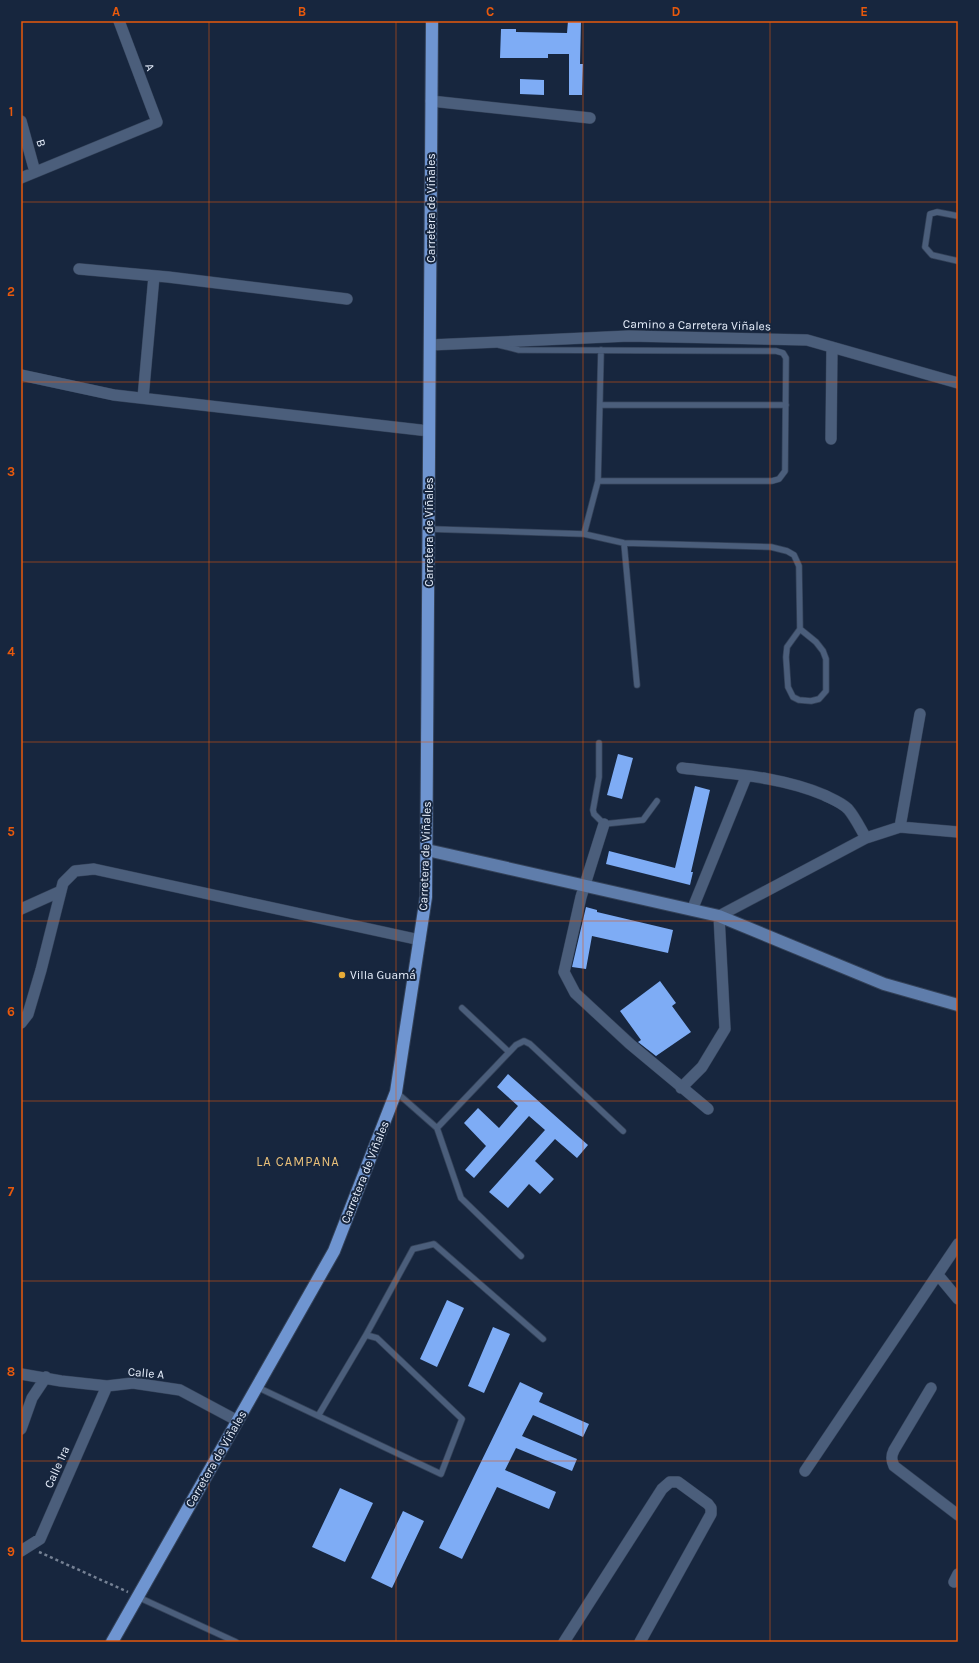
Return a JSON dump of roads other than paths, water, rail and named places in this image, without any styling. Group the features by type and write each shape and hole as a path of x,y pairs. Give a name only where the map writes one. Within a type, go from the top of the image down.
{"main road":[{"name":"Carretera de Viñales","path":"112,1642 334,1251 396,1092 426,897 432,21"}],"street":[{"name":"A","path":"35,172 157,122 119,21"},
{"path":"431,100 590,118"},
{"name":"B","path":"21,121 35,172"},
{"path":"21,178 35,172"},
{"path":"79,269 168,277 347,299"},
{"path":"143,398 154,276"},
{"name":"Camino a Carretera Viñales","path":"430,345 629,336 806,340 958,383"},
{"path":"831,439 832,347"},
{"path":"21,375 114,395 429,431"},
{"path":"900,827 920,714"},
{"path":"682,768 778,780 804,787 836,800 847,808 866,838"},
{"path":"692,910 746,777"},
{"path":"604,824 584,886 564,972 575,993 630,1044 708,1109"},
{"path":"719,916 866,838 900,827 958,832"},
{"path":"427,850 719,916 884,984 958,1005"},
{"path":"21,1023 28,1014 41,970 63,883 75,871 94,869 420,940"},
{"path":"21,909 61,891"},
{"path":"681,1088 702,1067 725,1029 719,916"},
{"path":"805,1471 958,1244"},
{"path":"938,1275 958,1299"},
{"name":"Calle A","path":"21,1374 107,1386 134,1383 180,1390 238,1421"},
{"path":"21,1429 32,1398 46,1377"},
{"name":"Calle 1ra","path":"25,1549 40,1538 107,1386"},
{"path":"931,1388 894,1450 892,1454 892,1462 894,1466 958,1515"},
{"path":"564,1642 662,1489 670,1482 678,1482 708,1504 711,1508 712,1514 640,1642"}],"lane":[{"path":"958,216 937,212 930,214 925,247 932,255 958,261"},
{"path":"490,342 519,350 776,351 783,353 787,364 785,471 779,479 772,481 598,481"},
{"path":"584,534 598,481 601,350"},
{"path":"600,405 786,405"},
{"path":"429,529 584,534 624,543 771,547 787,550 794,555 799,566 800,628 787,647 786,657 788,687 793,697 799,700 811,701 819,698 826,691 826,659 823,651 816,642 800,628"},
{"path":"624,543 637,685"},
{"path":"599,743 599,777 593,810 594,814 604,824 643,820 657,801"},
{"path":"462,1008 509,1052"},
{"path":"437,1128 509,1052 520,1042 528,1042 623,1131"},
{"path":"396,1092 437,1128 461,1198 521,1256"},
{"path":"318,1416 413,1250 434,1244 543,1339"},
{"path":"257,1387 440,1474 462,1420 377,1338 366,1334"},
{"path":"138,1596 236,1642"}],"place":[{"name":"Villa Guamá","path":"342,975"}],"district":[{"name":"LA CAMPANA","path":"298,1161"}]}
